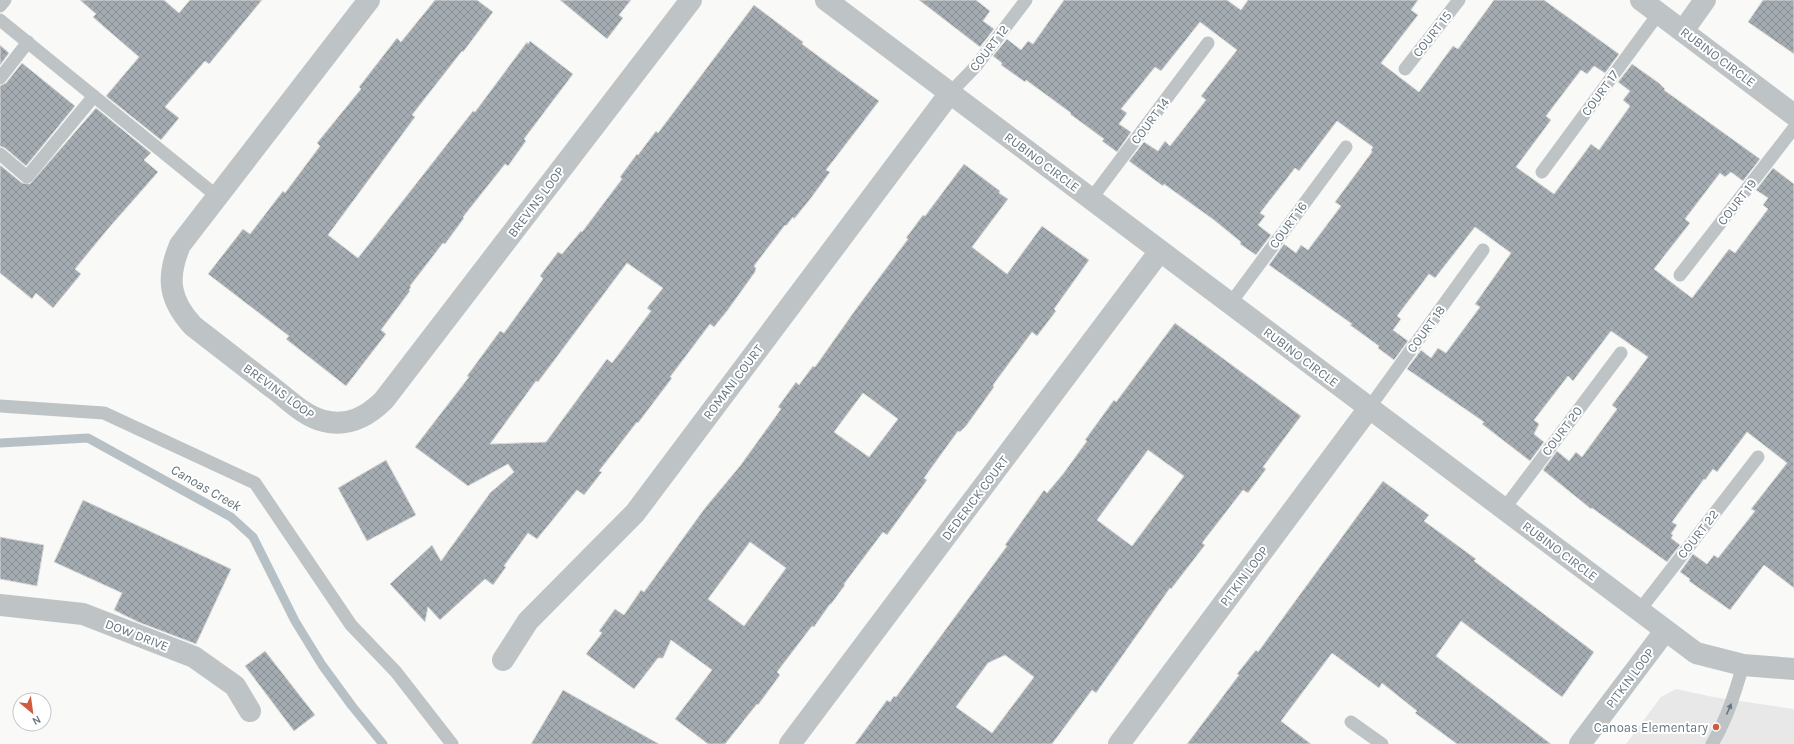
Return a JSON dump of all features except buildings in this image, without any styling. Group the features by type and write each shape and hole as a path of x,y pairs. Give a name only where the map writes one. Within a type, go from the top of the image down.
{"street":[{"name":"BREVINS LOOP","path":"369,0 180,245 174,258 171,272 171,286 175,301 193,326 312,416 323,421 334,423 347,422 361,418 373,411 384,400 691,0"},
{"name":"RUBINO CIRCLE","path":"826,0 1696,653 1743,665 1794,669"},
{"name":"RUBINO CIRCLE","path":"1641,0 1794,115"},
{"path":"1683,31 1705,0"},
{"name":"ROMANI COURT","path":"503,660 528,621 635,513 950,93"},
{"name":"DEDERICK COURT","path":"790,744 1160,251"},
{"name":"PITKIN LOOP","path":"1119,744 1369,408"},
{"name":"DOW DRIVE","path":"0,604 84,614 194,657 235,686 250,711"},
{"name":"PITKIN LOOP","path":"1580,744 1665,631"}],"lane":[{"path":"0,6 5,0"},
{"name":"COURT 12","path":"950,93 976,66 1026,0"},
{"name":"COURT 15","path":"1405,69 1459,0"},
{"name":"COURT 17","path":"1542,172 1659,13"},
{"path":"0,20 218,197"},
{"path":"0,78 28,42"},
{"name":"COURT 14","path":"1091,199 1208,43"},
{"path":"0,154 27,177 94,96"},
{"name":"COURT 19","path":"1680,275 1794,128"},
{"name":"COURT 16","path":"1230,304 1346,147"},
{"name":"COURT 18","path":"1369,408 1483,250"},
{"name":"COURT 20","path":"1504,509 1621,353"},
{"path":"0,406 104,413 255,483 351,624 396,672 452,744"},
{"name":"COURT 22","path":"1639,611 1758,457"},
{"path":"1712,744 1734,698 1743,665"},
{"path":"1351,722 1382,744"}],"shaded area":[{"name":"Canoas Elementary","path":"1676,689 1713,697 1794,709 1794,744 1626,744 1661,697"}],"waterway":[{"name":"Canoas Creek","path":"0,443 88,438 231,517 253,537 295,621 322,665 352,706 383,744"}],"place":[{"name":"Canoas Elementary","path":"1716,727"}]}
